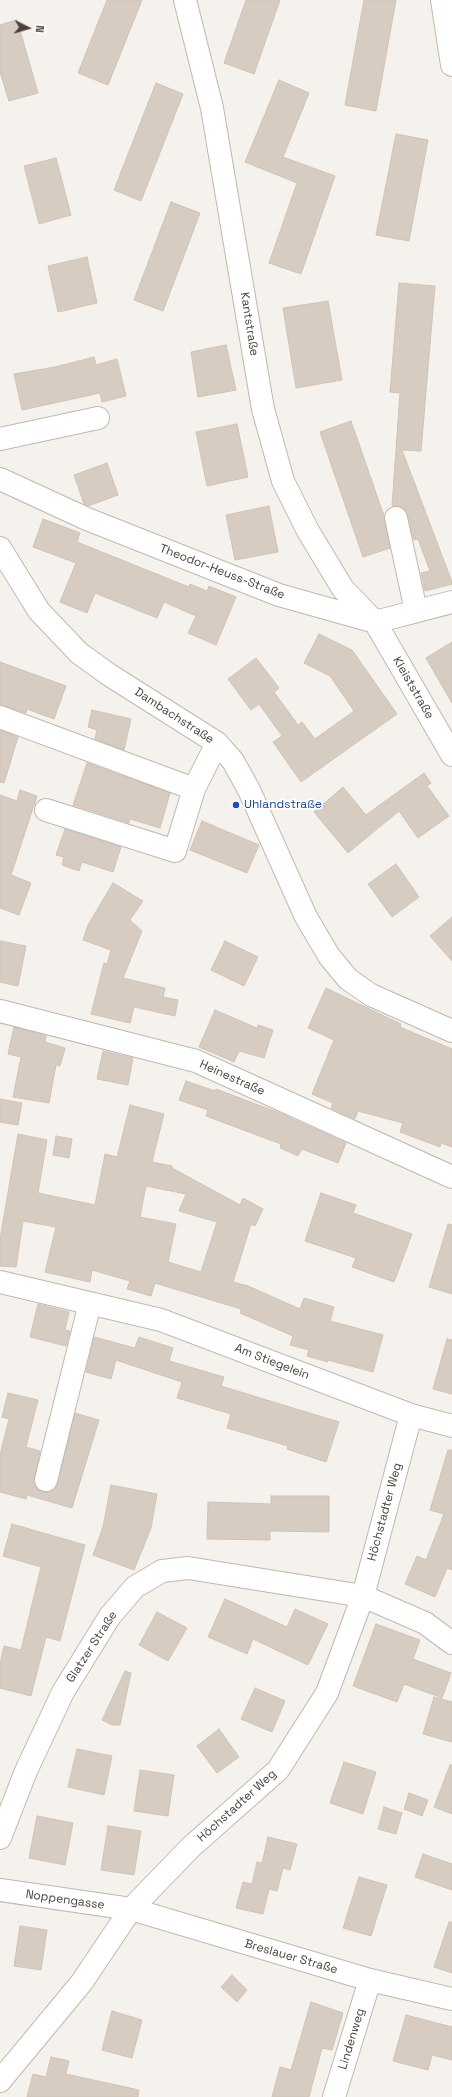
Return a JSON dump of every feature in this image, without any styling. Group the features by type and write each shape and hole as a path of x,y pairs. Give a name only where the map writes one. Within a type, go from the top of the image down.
{"street":[{"name":"Kantstraße","path":"185,0 212,108 263,409 283,481 308,531 343,589 375,622"},
{"path":"442,0 450,42 452,65"},
{"path":"0,439 98,418"},
{"name":"Theodor-Heuss-Straße","path":"0,479 88,520 279,595 375,622"},
{"path":"396,518 416,611"},
{"name":"Dambachstraße","path":"0,548 39,611 79,653 108,674 217,744 233,761 249,790 306,916 329,956 348,979 371,995 452,1031"},
{"path":"375,622 452,602"},
{"name":"Kleiststraße","path":"375,622 452,755"},
{"path":"0,717 194,789"},
{"path":"46,810 175,851 194,789 217,744"},
{"name":"Heinestraße","path":"0,1011 196,1061 452,1177"},
{"name":"Am Stiegelein","path":"0,1282 161,1320 411,1415 452,1426"},
{"path":"46,1480 90,1304"},
{"name":"Höchstadter Weg","path":"0,2081 82,1982 131,1909 191,1847 278,1770 327,1693 363,1596 411,1415"},
{"name":"Glatzer Straße","path":"0,1838 26,1771 63,1692 110,1616 135,1588 162,1571 188,1568 363,1596 425,1623 452,1643"},
{"name":"Noppengasse","path":"0,1890 131,1909"},
{"name":"Breslauer Straße","path":"131,1909 370,1980 452,1999"},
{"name":"Lindenweg","path":"334,2097 370,1980"}],"building":[{"path":"107,0 142,0 108,85 78,73"},
{"path":"246,0 280,0 254,74 224,63"},
{"path":"364,0 396,0 376,111 345,105"},
{"path":"17,20 38,93 9,101 0,72 0,25"},
{"path":"279,80 309,93 283,157 335,176 301,274 269,263 297,183 245,162"},
{"path":"156,83 183,94 141,201 114,190"},
{"path":"396,134 428,140 409,241 376,235"},
{"path":"56,158 71,215 39,224 24,166"},
{"path":"171,202 200,213 163,311 134,300"},
{"path":"87,257 97,303 58,312 48,266"},
{"path":"399,283 435,286 421,451 402,450 452,582 452,584 425,591 421,573 430,571 418,539 414,540 405,510 399,506 392,506 400,393 390,392"},
{"path":"328,301 342,380 296,388 283,308"},
{"path":"226,345 236,390 198,397 191,352"},
{"path":"94,357 96,365 117,359 126,396 102,402 100,393 22,410 14,374 55,367"},
{"path":"351,421 384,516 390,548 363,557 320,432"},
{"path":"237,424 248,477 207,486 196,432"},
{"path":"107,463 118,495 88,506 84,504 74,475"},
{"path":"269,506 278,552 235,560 226,515"},
{"path":"43,519 80,533 77,542 189,587 190,584 207,591 209,586 236,597 216,645 188,633 196,616 164,602 157,618 95,593 87,613 60,602 76,563 33,547"},
{"path":"319,634 352,650 397,714 301,782 273,742 282,736 259,704 251,710 228,679 256,658 279,688 274,692 298,725 302,722 315,739 354,711 330,676 304,663"},
{"path":"452,642 452,703 426,658"},
{"path":"0,662 66,686 54,719 27,709 26,713 0,705"},
{"path":"92,710 131,719 124,750 95,739 97,730 88,727"},
{"path":"0,730 18,737 4,783 0,782"},
{"path":"87,763 170,793 160,828 130,819 129,823 73,805"},
{"path":"424,773 431,783 427,786 449,816 418,838 399,811 348,853 314,812 343,787 366,815"},
{"path":"20,790 37,796 11,875 31,883 19,915 0,908 0,795 17,801"},
{"path":"202,821 259,845 247,873 190,850"},
{"path":"65,829 121,847 113,872 82,862 79,871 62,865 64,857 56,855"},
{"path":"396,864 419,897 392,917 368,884"},
{"path":"113,883 143,901 130,920 142,931 123,978 165,988 163,997 178,1000 175,1016 134,1007 130,1023 91,1014 104,963 107,964 111,950 83,940 88,925"},
{"path":"452,917 452,961 430,936"},
{"path":"0,941 26,946 18,986 0,982"},
{"path":"225,941 258,957 244,986 211,970"},
{"path":"326,988 401,1024 400,1027 452,1049 452,1147 441,1143 440,1147 400,1132 403,1123 358,1111 355,1119 331,1108 333,1103 312,1094 334,1040 308,1028"},
{"path":"215,1010 257,1028 258,1025 273,1030 264,1058 239,1051 234,1062 199,1047"},
{"path":"14,1027 46,1036 45,1042 65,1048 60,1066 56,1065 49,1103 13,1097 21,1057 8,1054"},
{"path":"103,1051 133,1058 128,1085 97,1079"},
{"path":"186,1081 215,1091 216,1089 277,1112 346,1143 338,1163 302,1149 298,1156 280,1148 281,1144 206,1116 208,1110 179,1100"},
{"path":"0,1099 22,1103 18,1125 0,1122"},
{"path":"130,1105 164,1114 152,1162 172,1166 172,1168 240,1205 243,1198 263,1209 255,1226 251,1224 233,1282 248,1286 300,1309 304,1298 334,1307 330,1321 383,1335 373,1372 307,1356 309,1350 290,1345 293,1336 240,1313 241,1309 155,1283 151,1296 127,1289 130,1281 92,1270 90,1282 45,1272 56,1227 23,1221 16,1267 0,1266 0,1239 18,1134 47,1140 38,1193 95,1205 105,1154 117,1157","holes":["146,1186 186,1194 179,1211 217,1222 201,1272 168,1262 176,1224 140,1217"]},
{"path":"56,1136 72,1139 69,1158 53,1155"},
{"path":"321,1193 356,1205 353,1213 412,1234 394,1282 352,1267 356,1258 305,1241"},
{"path":"448,1224 452,1225 452,1294 429,1287"},
{"path":"38,1304 69,1312 65,1330 70,1331 66,1346 30,1337"},
{"path":"94,1337 135,1348 139,1337 173,1348 169,1361 224,1377 221,1386 339,1422 326,1462 287,1449 288,1446 227,1428 231,1414 177,1398 182,1382 116,1360 111,1379 86,1372"},
{"path":"447,1339 452,1340 452,1394 433,1389"},
{"path":"8,1393 38,1400 26,1447 40,1451 34,1483 37,1489 43,1492 50,1492 55,1489 58,1483 75,1413 99,1420 72,1508 27,1495 26,1499 0,1492 0,1455 9,1419 2,1417"},
{"path":"448,1450 452,1450 452,1570 447,1568 435,1597 405,1584 417,1556 426,1560 444,1514 430,1510"},
{"path":"111,1485 157,1494 151,1528 134,1570 93,1555 103,1527"},
{"path":"271,1496 329,1496 329,1532 270,1531 270,1540 207,1539 208,1502 271,1504"},
{"path":"12,1524 85,1545 60,1641 46,1637 31,1696 0,1688 0,1664 4,1646 21,1650 41,1567 3,1556"},
{"path":"225,1599 287,1627 295,1609 328,1624 308,1665 253,1639 247,1654 208,1637"},
{"path":"157,1612 187,1628 168,1661 139,1645"},
{"path":"376,1624 420,1640 413,1659 451,1673 442,1698 404,1684 397,1702 353,1686"},
{"path":"125,1671 131,1673 120,1725 112,1725 102,1720"},
{"path":"255,1688 285,1701 272,1732 241,1719"},
{"path":"434,1697 452,1702 452,1742 423,1734"},
{"path":"219,1729 239,1757 217,1773 197,1746"},
{"path":"77,1749 112,1756 104,1795 68,1787"},
{"path":"344,1762 376,1772 363,1814 330,1803"},
{"path":"450,1765 452,1765 452,1814 434,1807"},
{"path":"140,1770 174,1775 168,1816 134,1811"},
{"path":"409,1793 428,1800 422,1816 404,1809"},
{"path":"384,1807 402,1813 396,1834 378,1829"},
{"path":"37,1816 73,1823 65,1865 29,1858"},
{"path":"108,1826 141,1831 134,1875 101,1870"},
{"path":"268,1837 297,1844 290,1870 283,1868 277,1891 269,1889 263,1914 236,1908 243,1882 252,1884 257,1862 262,1863"},
{"path":"423,1854 452,1864 452,1890 415,1877"},
{"path":"359,1877 387,1885 371,1936 343,1928"},
{"path":"449,1922 452,1922 452,1973 434,1967"},
{"path":"20,1926 47,1930 41,1970 14,1966"},
{"path":"232,1975 247,1990 237,2002 221,1987"},
{"path":"311,2002 343,2013 332,2050 322,2048 309,2097 272,2097 280,2067 291,2070"},
{"path":"112,2011 142,2020 132,2058 102,2050"},
{"path":"406,2015 452,2027 452,2060 432,2055 428,2070 393,2061"},
{"path":"51,2057 69,2061 66,2074 139,2090 138,2097 27,2097 33,2074 46,2077"}],"place":[{"name":"Uhlandstraße","path":"236,805"}]}
